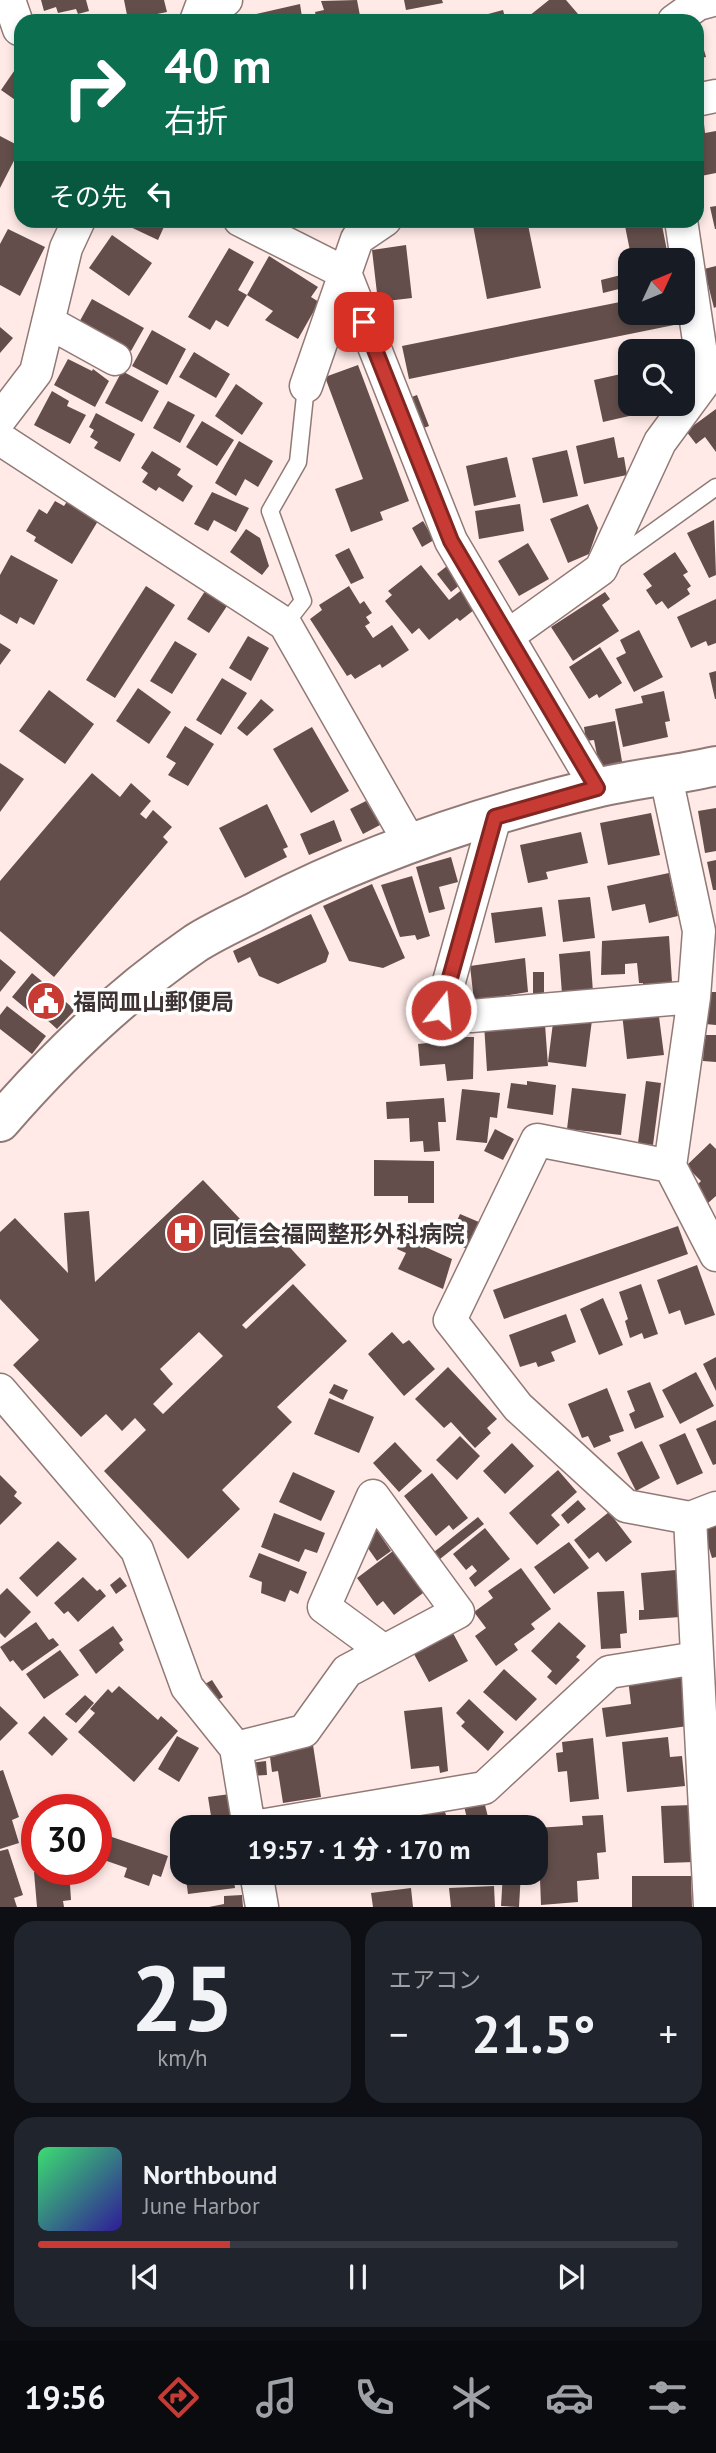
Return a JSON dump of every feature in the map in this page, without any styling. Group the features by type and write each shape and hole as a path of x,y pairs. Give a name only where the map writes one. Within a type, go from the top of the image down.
{"street":[{"path":"199,14 202,5 226,0"},
{"path":"684,14 698,4 712,0"},
{"path":"0,419 36,372 66,248 75,228"},
{"path":"256,228 345,273 451,541 597,788"},
{"path":"306,386 357,239 373,228"},
{"path":"509,635 601,569 660,443 705,381 682,228"},
{"path":"48,322 115,359"},
{"path":"0,439 285,625 410,843"},
{"path":"0,1122 88,1030 153,974 199,941 294,891 410,843 495,817 597,788 716,766"},
{"path":"666,777 699,931 694,997 670,1166 716,1255"},
{"path":"495,817 441,1010 471,1016 694,997"},
{"path":"670,1166 537,1140 450,1321 518,1408 626,1506 703,1513 697,1658 710,1803 710,1907"},
{"path":"0,1390 137,1550 187,1687 236,1748 250,1815"},
{"path":"236,1748 304,1731 347,1671 458,1612 373,1496 324,1607 384,1651"},
{"path":"323,1815 484,1788 609,1672 697,1658"},
{"path":"258,1885 262,1907"}],"lane":[{"path":"285,625 303,601 270,511 298,462 306,386"},
{"path":"601,569 716,486"}],"building":[{"path":"41,0 86,0 89,11 78,14 76,9 58,13 56,7 44,11"},
{"path":"124,0 164,0 167,12 157,14 127,14"},
{"path":"357,0 360,14 315,14 324,10 321,1"},
{"path":"404,0 442,0 443,3 406,10"},
{"path":"549,0 566,0 578,14 532,14"},
{"path":"300,4 302,14 256,14"},
{"path":"503,10 504,14 488,14"},
{"path":"14,71 14,99 1,90"},
{"path":"704,124 705,133 716,131 716,173 704,175"},
{"path":"0,136 14,143 14,161 0,188"},
{"path":"716,206 716,229 715,229 710,207"},
{"path":"132,228 163,228 158,240"},
{"path":"474,228 529,228 541,288 487,299"},
{"path":"625,228 663,228 666,248 629,248"},
{"path":"8,229 45,247 20,296 0,285 0,244"},
{"path":"112,235 152,263 129,296 89,268"},
{"path":"406,245 412,298 378,302 372,250"},
{"path":"229,248 254,262 238,290 247,295 228,327 216,320 210,330 188,317"},
{"path":"269,256 318,287 311,297 319,302 298,339 265,320 273,311 247,295"},
{"path":"716,266 716,307 714,308 704,269"},
{"path":"618,276 618,289 603,293 601,280"},
{"path":"92,299 144,328 131,351 126,348 123,353 77,326"},
{"path":"618,302 618,326 669,326 409,379 402,346"},
{"path":"0,327 13,338 0,353"},
{"path":"152,330 186,349 167,385 132,366"},
{"path":"194,352 230,374 216,398 179,377"},
{"path":"68,359 92,371 93,369 109,381 95,407 54,385"},
{"path":"358,365 409,501 380,512 383,520 351,532 335,489 363,479 325,377"},
{"path":"122,371 159,391 142,422 105,403"},
{"path":"618,375 618,416 629,416 603,422 594,380"},
{"path":"236,384 263,403 242,435 215,416"},
{"path":"52,391 69,401 67,406 86,415 70,444 34,425"},
{"path":"417,395 429,426 421,429 409,398"},
{"path":"168,401 195,415 180,443 153,428"},
{"path":"716,409 716,452 705,437 696,444 686,431"},
{"path":"96,413 135,434 120,462 94,448 98,442 90,437 94,430 89,427"},
{"path":"202,421 234,440 217,466 186,447"},
{"path":"614,437 618,458 624,457 627,475 584,484 576,446"},
{"path":"239,441 273,461 258,487 245,479 236,496 215,483"},
{"path":"567,450 578,496 543,503 532,458"},
{"path":"152,451 181,469 177,475 193,486 183,502 159,487 156,491 142,482 148,473 141,468"},
{"path":"507,457 516,497 474,506 466,466"},
{"path":"212,492 249,508 236,532 214,520 208,531 194,524"},
{"path":"70,497 101,516 72,564 34,541 36,537 26,531 39,509 47,514 55,501 64,506"},
{"path":"520,504 524,531 479,539 475,511"},
{"path":"588,504 598,528 589,554 568,563 550,519"},
{"path":"714,520 716,575 709,578 687,533"},
{"path":"423,521 434,540 422,547 412,528"},
{"path":"246,529 260,538 269,566 262,575 230,552"},
{"path":"528,543 549,579 519,596 498,561"},
{"path":"349,548 364,578 351,584 335,555"},
{"path":"675,552 688,572 683,575 691,586 687,589 690,594 668,609 662,601 656,605 646,590 652,586 643,574"},
{"path":"11,555 58,580 34,625 20,617 17,624 0,614 0,575"},
{"path":"421,565 449,600 464,588 479,606 460,621 457,618 429,640 419,628 412,634 385,601 392,595 388,591"},
{"path":"447,566 461,584 451,592 437,574"},
{"path":"146,586 175,605 115,698 86,680"},
{"path":"349,586 360,604 364,601 372,613 366,617 370,623 365,626 373,638 392,625 409,650 382,668 380,664 355,679 351,674 347,676 310,619 322,610 319,605"},
{"path":"207,588 229,603 209,633 187,619"},
{"path":"605,592 610,599 602,605 619,631 573,661 551,627"},
{"path":"716,599 716,643 708,646 706,641 691,648 677,617"},
{"path":"639,630 663,677 634,692 616,658 626,653 620,640"},
{"path":"248,636 269,648 251,681 229,668"},
{"path":"175,641 197,654 172,694 150,681"},
{"path":"0,643 11,650 0,665"},
{"path":"600,647 622,683 599,698 597,694 589,699 569,667"},
{"path":"716,671 716,699 715,699 709,673"},
{"path":"222,678 247,693 221,735 196,720"},
{"path":"138,688 171,712 149,744 116,721"},
{"path":"49,690 94,724 65,764 19,731"},
{"path":"664,691 670,721 665,722 668,737 623,747 615,709 643,703 641,696"},
{"path":"261,699 274,710 247,736 237,728"},
{"path":"615,721 623,767 604,770 598,760 594,740 586,741 584,727"},
{"path":"185,726 214,744 188,786 168,775 176,763 166,757"},
{"path":"312,727 349,791 311,813 273,749"},
{"path":"0,763 24,779 0,812"},
{"path":"92,773 120,797 131,783 151,801 140,814 146,819 153,810 172,827 163,837 168,842 54,977 0,931 0,881"},
{"path":"366,801 380,825 363,834 350,809"},
{"path":"267,804 288,847 283,849 287,857 245,878 219,828"},
{"path":"716,808 716,851 705,853 698,811"},
{"path":"651,813 660,855 608,865 600,823"},
{"path":"334,820 342,841 309,855 300,834"},
{"path":"581,832 588,863 546,872 548,879 528,883 520,845"},
{"path":"451,857 458,882 439,887 445,909 429,913 416,867"},
{"path":"716,860 716,890 713,890 707,862"},
{"path":"669,873 678,916 649,923 645,904 612,911 607,886"},
{"path":"412,876 430,936 417,940 415,935 400,937 381,885"},
{"path":"372,884 405,958 383,968 349,961 323,906"},
{"path":"590,897 595,938 563,942 558,900"},
{"path":"542,907 546,936 495,943 491,913"},
{"path":"311,914 329,953 326,962 278,984 259,976 250,957 238,963 233,951"},
{"path":"669,936 672,982 643,986 643,983 639,983 637,963 625,964 625,974 601,975 602,941"},
{"path":"590,951 593,992 562,994 559,954"},
{"path":"525,958 528,992 474,1001 470,966"},
{"path":"0,959 16,972 0,992"},
{"path":"533,972 544,972 544,993 533,994"},
{"path":"32,973 50,988 36,1006 51,989 75,1010 57,1029 33,1007 30,1012 12,997"},
{"path":"707,992 716,992 716,1025 705,1024"},
{"path":"7,1006 46,1036 32,1054 0,1029 0,1015"},
{"path":"658,1009 664,1055 627,1059 622,1013"},
{"path":"554,1015 592,1020 586,1067 548,1062"},
{"path":"484,1024 545,1024 548,1066 487,1071"},
{"path":"465,1033 465,1037 474,1037 473,1079 447,1081 445,1064 420,1066 418,1044 437,1042 437,1035"},
{"path":"704,1035 716,1035 716,1062 703,1061"},
{"path":"527,1081 556,1085 553,1115 507,1108 511,1083 527,1085"},
{"path":"646,1081 661,1083 653,1145 638,1143"},
{"path":"572,1088 626,1094 621,1135 567,1129"},
{"path":"462,1089 500,1093 497,1118 490,1117 487,1143 456,1140"},
{"path":"444,1098 446,1122 438,1122 440,1151 424,1152 423,1141 410,1142 409,1118 387,1119 386,1102"},
{"path":"495,1129 514,1139 503,1160 484,1151"},
{"path":"710,1143 716,1149 716,1196 708,1203 694,1188 701,1181 686,1166"},
{"path":"374,1160 434,1161 434,1203 408,1203 408,1196 374,1196"},
{"path":"203,1180 261,1241 273,1229 306,1265 242,1325 246,1329 293,1284 347,1341 277,1407 292,1422 222,1490 240,1509 188,1559 104,1471 146,1430 135,1418 122,1431 106,1414 81,1437 13,1365 39,1340 0,1299 0,1232 15,1218 68,1273 64,1213 89,1211 95,1282","holes":["199,1332 223,1356 163,1414 153,1404 173,1384 160,1369"]},
{"path":"460,1214 486,1225 475,1252 448,1241"},
{"path":"678,1226 688,1254 504,1319 493,1290"},
{"path":"403,1237 452,1259 443,1289 398,1269 406,1253 397,1249"},
{"path":"697,1265 715,1315 685,1325 680,1310 669,1314 657,1280"},
{"path":"641,1284 658,1334 644,1339 642,1333 630,1338 625,1321 628,1319 619,1292"},
{"path":"603,1298 623,1345 599,1355 580,1309"},
{"path":"566,1314 576,1342 551,1352 555,1361 538,1367 536,1362 520,1367 509,1335"},
{"path":"392,1332 403,1344 409,1340 435,1369 404,1396 368,1354"},
{"path":"716,1357 716,1391 703,1364"},
{"path":"448,1367 497,1419 487,1428 491,1433 475,1448 451,1422 444,1428 415,1399"},
{"path":"696,1372 714,1406 680,1424 662,1390"},
{"path":"650,1382 664,1417 635,1429 629,1414 635,1411 627,1391"},
{"path":"334,1384 348,1390 343,1400 329,1393"},
{"path":"607,1388 624,1431 609,1436 611,1441 594,1448 588,1436 582,1438 568,1404"},
{"path":"329,1398 374,1417 359,1453 314,1434"},
{"path":"716,1420 716,1464 713,1465 696,1429"},
{"path":"685,1433 703,1473 677,1485 659,1445"},
{"path":"460,1436 480,1456 457,1480 436,1460"},
{"path":"642,1441 660,1478 636,1491 617,1453"},
{"path":"395,1442 422,1471 399,1492 373,1463"},
{"path":"512,1443 534,1466 505,1494 483,1471"},
{"path":"558,1470 577,1492 551,1515 560,1525 537,1545 509,1513"},
{"path":"293,1472 335,1491 321,1521 279,1502"},
{"path":"432,1473 468,1518 453,1530 449,1525 436,1536 404,1496"},
{"path":"0,1475 17,1492 14,1496 22,1503 0,1525"},
{"path":"578,1500 586,1509 568,1524 561,1515"},
{"path":"609,1512 632,1542 606,1562 598,1552 589,1559 574,1540"},
{"path":"274,1513 325,1533 317,1553 305,1549 299,1562 261,1547"},
{"path":"716,1513 716,1557 712,1558 702,1525"},
{"path":"478,1517 484,1524 440,1559 434,1552"},
{"path":"374,1526 391,1551 377,1561 365,1544"},
{"path":"485,1528 510,1559 475,1587 469,1578 477,1571 472,1565 466,1570 453,1554"},
{"path":"58,1541 77,1559 37,1597 19,1578"},
{"path":"569,1542 589,1568 554,1594 534,1567"},
{"path":"397,1548 427,1590 394,1615 383,1601 377,1606 357,1578"},
{"path":"259,1553 307,1572 298,1594 290,1590 285,1602 261,1593 262,1582 249,1577"},
{"path":"521,1568 551,1609 531,1624 535,1629 514,1644 518,1650 496,1666 475,1636 486,1628 474,1612 493,1598 488,1591"},
{"path":"676,1570 680,1617 639,1620 639,1610 644,1610 641,1573"},
{"path":"83,1577 106,1596 78,1622 68,1611 64,1614 54,1603"},
{"path":"120,1577 127,1586 116,1594 110,1585"},
{"path":"7,1588 31,1612 5,1638 0,1633 0,1595"},
{"path":"624,1591 627,1633 620,1634 621,1648 601,1649 597,1592"},
{"path":"36,1622 49,1640 53,1638 59,1645 22,1671 13,1660 10,1662 0,1647"},
{"path":"447,1622 468,1661 429,1682 408,1643"},
{"path":"559,1622 586,1646 576,1657 580,1660 556,1685 547,1677 552,1671 531,1651"},
{"path":"113,1626 123,1640 119,1643 124,1650 96,1674 79,1650"},
{"path":"60,1650 79,1675 44,1699 26,1674"},
{"path":"504,1669 537,1699 516,1721 483,1692"},
{"path":"684,1671 688,1726 606,1737 602,1708 631,1704 628,1679"},
{"path":"212,1680 223,1697 215,1702 205,1684"},
{"path":"119,1686 158,1720 161,1716 178,1731 134,1782 78,1732 95,1713 90,1709 108,1689 112,1693"},
{"path":"85,1695 94,1703 76,1723 65,1714"},
{"path":"469,1699 504,1732 488,1751 461,1726 465,1722 456,1713"},
{"path":"0,1706 18,1723 0,1741"},
{"path":"442,1707 448,1771 440,1773 439,1766 411,1769 404,1711"},
{"path":"44,1716 68,1739 52,1756 28,1733"},
{"path":"177,1736 199,1748 179,1782 158,1769"},
{"path":"668,1737 670,1757 682,1756 685,1786 627,1792 622,1742"},
{"path":"593,1738 599,1799 570,1802 567,1771 558,1772 556,1753 563,1752 562,1742"},
{"path":"313,1745 321,1797 283,1803 278,1771 272,1772 270,1757 276,1756 275,1751"},
{"path":"266,1761 267,1775 251,1776 250,1763"},
{"path":"3,1770 19,1817 12,1820 19,1843 0,1849 0,1771"},
{"path":"230,1794 233,1815 211,1815 208,1797"},
{"path":"484,1801 488,1815 466,1815 464,1806"},
{"path":"693,1805 695,1862 664,1863 661,1806"},
{"path":"444,1809 446,1815 421,1815"},
{"path":"603,1815 606,1852 597,1853 599,1879 577,1881 578,1902 541,1905 540,1885 548,1885 548,1827 583,1825 582,1816"},
{"path":"112,1837 168,1856 161,1877 153,1874 149,1886 124,1877 127,1868 112,1863"},
{"path":"8,1849 23,1895 14,1898 17,1907 0,1907 0,1851"},
{"path":"632,1876 691,1876 692,1907 632,1907"},
{"path":"35,1885 70,1885 71,1900 63,1901 64,1907 37,1907"},
{"path":"187,1885 235,1885 235,1888 188,1894"},
{"path":"502,1885 520,1885 519,1907 501,1906"},
{"path":"494,1886 495,1907 451,1907 449,1888"},
{"path":"411,1888 413,1907 373,1907 371,1893"},
{"path":"242,1895 243,1907 209,1907 224,1904 224,1896"}],"place":[{"name":"福岡皿山郵便局","path":"46,1001"},
{"name":"同信会福岡整形外科病院","path":"185,1233"}],"route":[{"path":"364,322 451,541 597,788 495,817 441,1010"}]}
